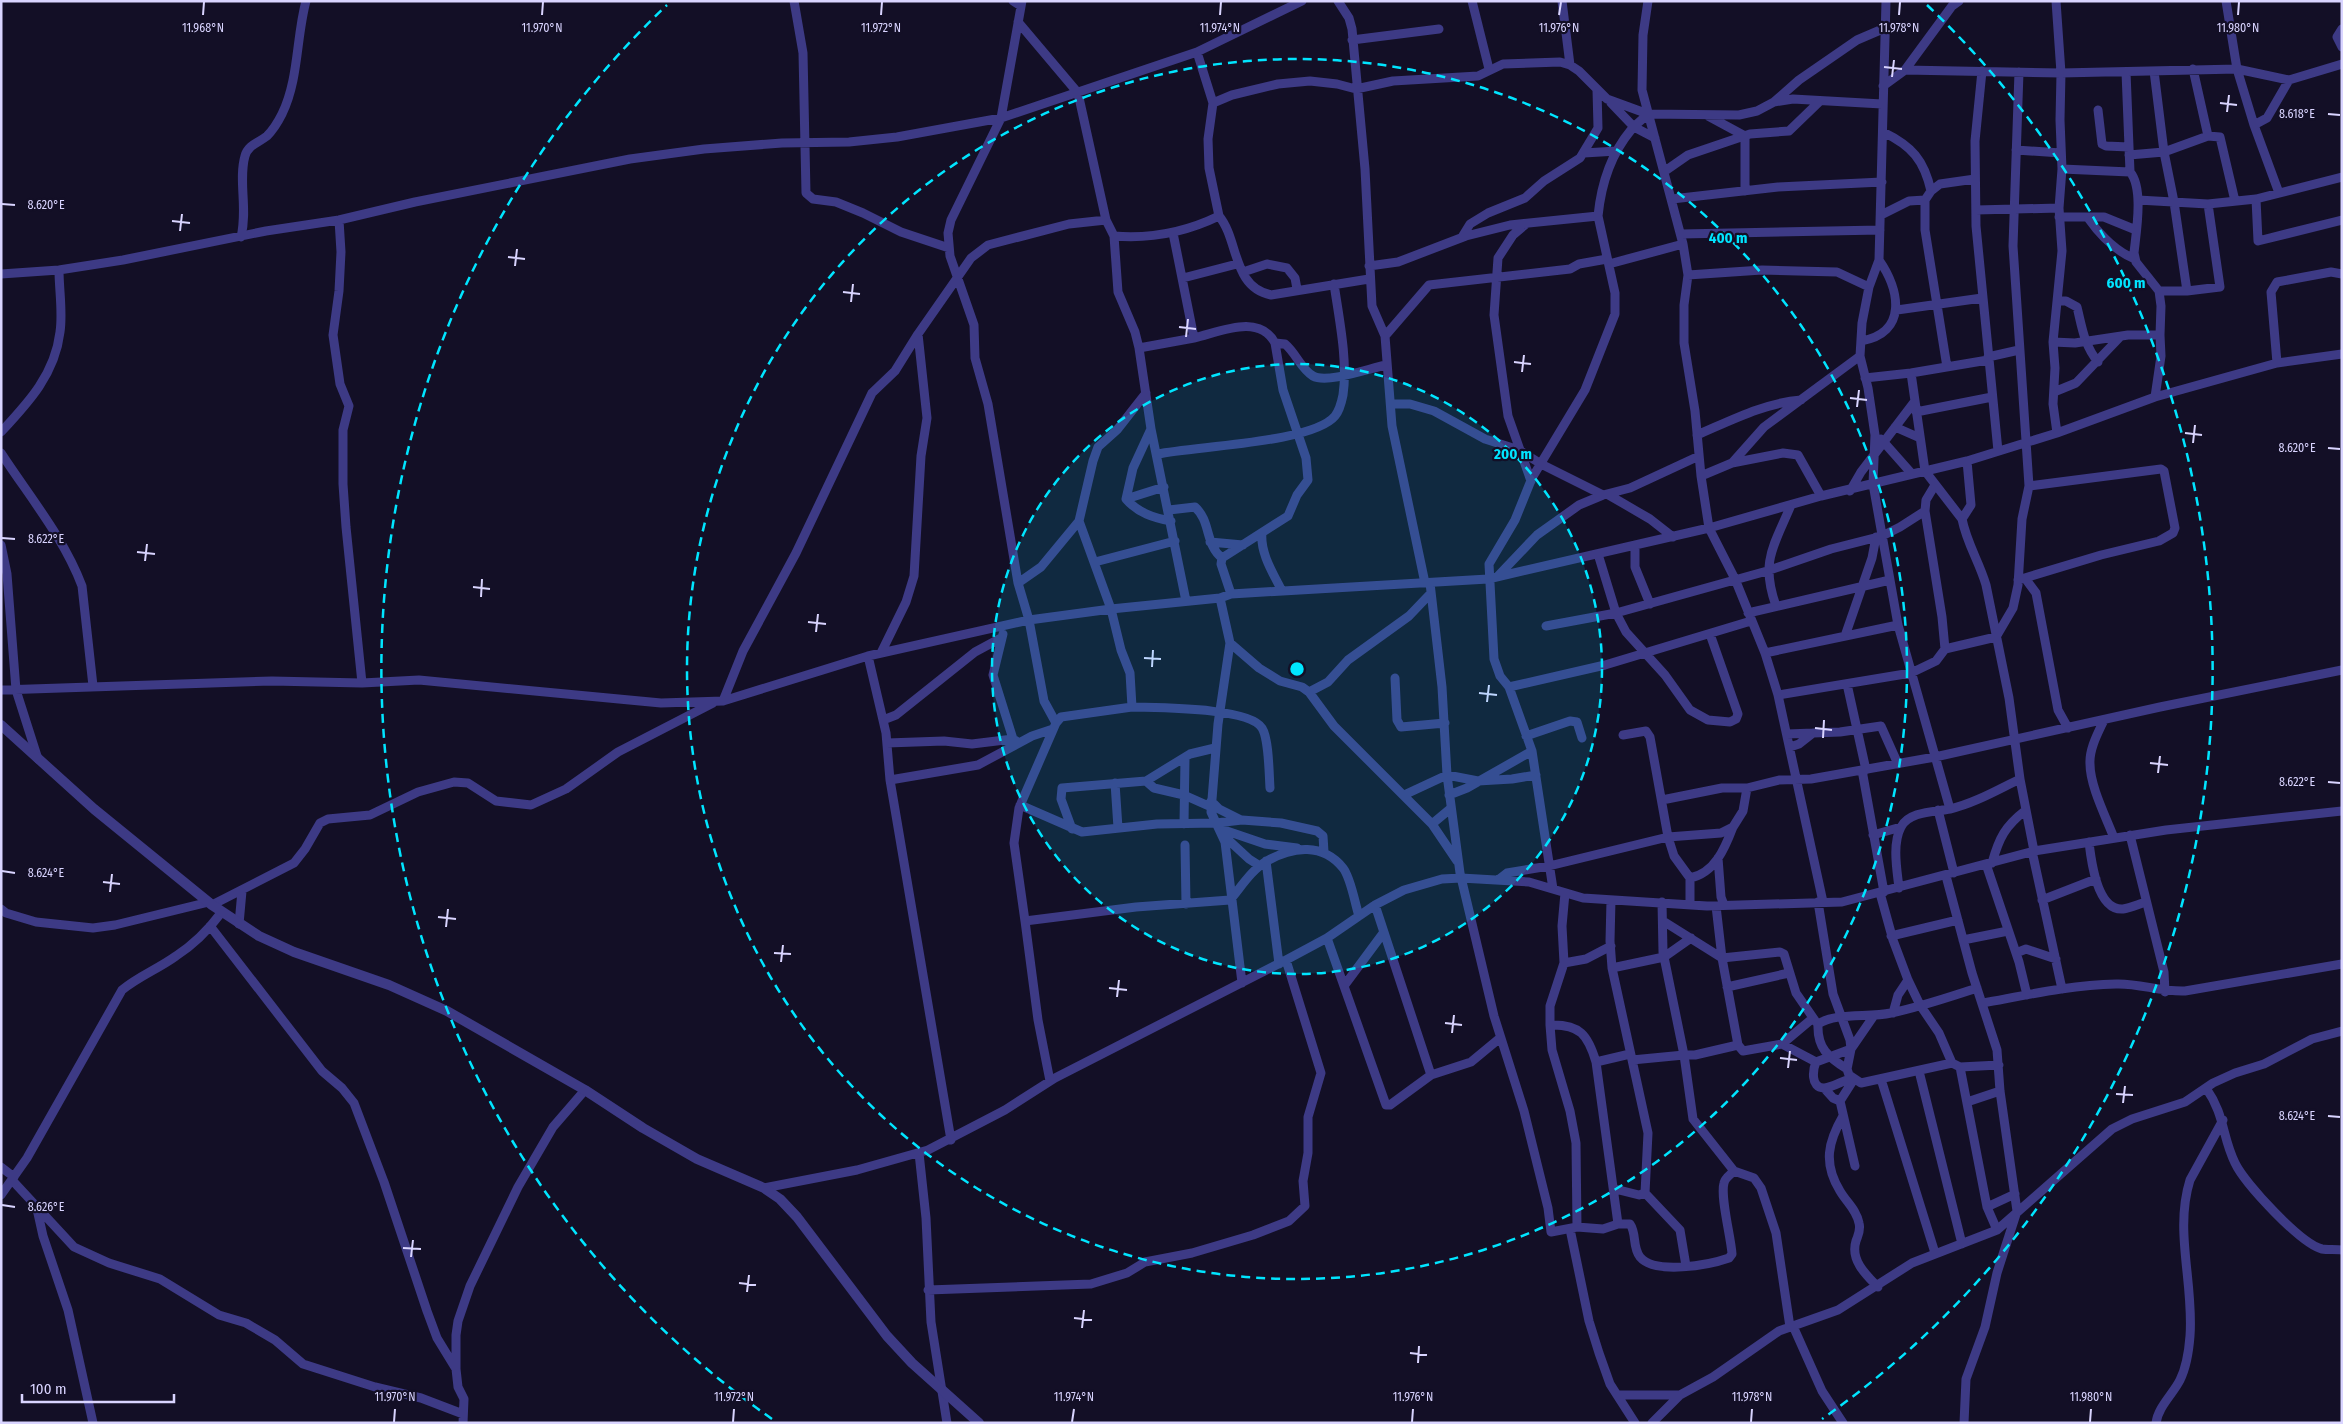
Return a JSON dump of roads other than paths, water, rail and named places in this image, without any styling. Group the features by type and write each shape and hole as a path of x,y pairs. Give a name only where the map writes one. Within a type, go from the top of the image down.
{"street":[{"path":"241,237 245,213 244,157 248,149 267,136 283,112 293,77 306,1"},
{"path":"794,1 803,53 806,193 813,199 836,202 901,232 949,248"},
{"path":"1012,1 1022,4 1001,118 951,220 948,233 949,248 957,278 974,325 975,358 988,404 1018,583 1029,620 1044,702 1054,726"},
{"path":"1,274 59,270 123,260 339,220 415,202 630,159 704,149 849,142 897,137 1001,118 1197,52 1302,1"},
{"path":"1338,1 1349,18 1352,28 1356,88 1365,169 1372,306 1384,336 1396,451 1429,586 1445,723 1450,809 1458,864 1500,1038 1524,1110 1548,1208 1551,1232 1573,1228 1603,1229 1618,1224 1630,1224 1634,1230 1636,1246 1640,1256 1650,1264 1662,1268 1724,1260 1732,1254 1723,1186 1724,1180 1734,1171"},
{"path":"1472,1 1489,69"},
{"path":"1562,1 1570,65"},
{"path":"1648,1 1642,35 1642,90 1681,234 1688,275 1684,305 1684,343 1709,528 1735,579 1765,653 1778,695 1821,902 1833,994 1851,1049"},
{"path":"1886,1 1882,104 1882,182 1878,260 1869,287 1860,356 1875,435 1873,484 1879,536 1890,580 1898,625 1950,809"},
{"path":"1883,86 1905,70 1952,6 1959,1"},
{"path":"2056,1 2061,72 2062,169 2059,213 2062,251 2053,342 2057,433"},
{"path":"2226,1 2237,69 2254,125 2279,192"},
{"path":"1018,22 1078,93 1106,220 1114,236 1118,292 1135,332 1139,348 1151,429 1158,454 1186,601"},
{"path":"1607,99 1648,114 1739,115 1757,111 1774,102 1799,80 1857,40 1885,28"},
{"path":"1352,40 1439,29"},
{"path":"2342,29 2337,37 2342,47"},
{"path":"1197,52 1213,103 1208,139 1210,168 1219,216 1226,228 1237,264 1243,272 1261,293 1271,295 1297,289 1370,279"},
{"path":"1213,103 1232,95 1278,84 1310,81 1356,88 1393,81 1478,76 1489,69 1503,64 1560,62 1570,65 1634,127 1655,138"},
{"path":"1905,70 2126,72 2237,69 2289,80 2342,64"},
{"path":"2193,70 2208,136"},
{"path":"1982,71 1975,141 1976,210 1982,298 1998,451"},
{"path":"2154,71 2164,152 2174,202 2187,291"},
{"path":"1778,695 1911,672 1936,661 1946,649 1996,637 2013,608 2022,579 2022,519 2029,486 2027,442 2018,350 2014,246 2019,72"},
{"path":"2126,72 2130,172 2134,177 2138,200 2135,259"},
{"path":"2254,125 2267,118 2289,80"},
{"path":"1462,237 1470,224 1488,213 1525,198 1544,181 1580,158 1598,128 1597,90"},
{"path":"1774,102 1793,99 1819,102 1832,100 1882,104"},
{"path":"1664,171 1688,155 1745,136 1789,131 1819,102"},
{"path":"2098,110 2102,144 2106,146 2129,151 2164,152 2208,136 2220,137 2235,202"},
{"path":"1553,889 1532,751 1509,687 1500,676 1494,659 1492,578 1489,564 1515,520 1531,481 1585,390 1615,314 1615,293 1598,216 1600,198 1617,151 1634,127 1648,114"},
{"path":"1706,114 1745,136"},
{"path":"1883,132 1912,150 1926,170 1931,191"},
{"path":"1745,136 1745,190"},
{"path":"2016,150 2061,154"},
{"path":"1584,153 1617,151"},
{"path":"2062,169 2130,172"},
{"path":"2138,200 2208,204 2235,202 2256,199 2342,177"},
{"path":"1947,367 1925,230 1925,200 1931,191 1940,184 1975,179"},
{"path":"1672,199 1778,186 1882,182"},
{"path":"2256,199 2258,241 2342,220"},
{"path":"1881,214 1909,201 1925,200"},
{"path":"2159,291 2187,291 2220,287 2208,204"},
{"path":"1976,210 2015,209 2088,218 2104,217 2136,230"},
{"path":"1114,236 1128,237 1173,233 1219,216"},
{"path":"1369,266 1398,262 1462,237 1526,224 1598,216"},
{"path":"2088,218 2124,255 2135,259 2159,291 2162,306 2161,356 2155,397"},
{"path":"339,220 339,281 333,335 340,384 349,406 343,430 343,484 362,683"},
{"path":"719,702 743,651 800,544 872,393 896,371 918,334 972,258 988,245 1069,224 1106,220"},
{"path":"1526,224 1513,235 1498,258 1495,279 1494,315 1496,342 1508,416 1531,481"},
{"path":"1681,234 1880,230"},
{"path":"1173,233 1194,338"},
{"path":"1384,336 1429,285 1570,269 1580,264 1608,261 1683,244"},
{"path":"1861,340 1882,334 1894,321 1897,310 1887,272 1878,260"},
{"path":"1183,278 1237,264"},
{"path":"1243,272 1266,264 1287,268 1295,278 1297,289"},
{"path":"1,432 38,388 54,364 61,330 59,270"},
{"path":"1688,275 1762,270 1836,272 1869,287"},
{"path":"2277,363 2271,292 2277,282 2331,272 2342,274"},
{"path":"1158,454 1251,443 1326,424 1336,415 1343,396 1344,376 1334,284"},
{"path":"1897,310 1982,298"},
{"path":"2057,301 2073,303 2077,307 2079,325 2098,362"},
{"path":"1139,348 1194,338 1243,326 1258,326 1270,333 1275,343 1282,390 1306,458 1308,480 1297,495 1288,516 1222,558"},
{"path":"881,653 906,602 914,576 921,456 927,418 918,334"},
{"path":"2053,342 2075,344 2121,336 2160,335"},
{"path":"2054,392 2076,384 2121,336"},
{"path":"1275,343 1285,344 1314,376 1321,378 1344,376 1386,365"},
{"path":"1865,378 1911,374 1988,359 2018,350"},
{"path":"1,909 6,913 36,922 93,928 210,904 294,863 320,823 328,819 370,816 418,792 454,782 468,783 496,801 532,805 566,789 618,752 719,702 868,656 1005,627 1029,620 1111,609 1220,598 1230,594 1429,586 1492,578 1673,537 1791,506 1821,496 1850,491 1912,474 1967,462 2057,433 2155,397 2277,363 2342,354"},
{"path":"1732,463 1764,427 1860,356"},
{"path":"1911,374 1925,471 1962,519 1966,540 1981,568 1986,585 2009,698 2020,779 2042,900 2062,989"},
{"path":"1018,583 1041,567 1079,521 1098,447 1117,430 1146,393"},
{"path":"1916,412 1992,397"},
{"path":"1697,435 1747,413 1786,401 1801,400"},
{"path":"1850,491 1874,455 1915,401"},
{"path":"1391,404 1410,404 1434,411 1485,439 1519,450 1541,464 1650,519 1673,537"},
{"path":"1895,427 1920,438"},
{"path":"1126,499 1133,468 1151,429"},
{"path":"1875,435 1884,442 1912,474"},
{"path":"1747,446 1765,456"},
{"path":"1,453 50,527 78,574 82,586 93,686"},
{"path":"1701,476 1732,463 1783,453 1798,455 1821,496"},
{"path":"1492,578 1536,535 1579,505 1630,488 1699,456"},
{"path":"1962,519 1971,504 1967,462"},
{"path":"2022,579 2101,555 2159,541 2173,533 2175,528 2164,471 2161,469 2029,486"},
{"path":"1935,486 1926,500 1924,511 1946,649"},
{"path":"1126,499 1164,487"},
{"path":"1126,499 1132,506 1146,514 1171,521"},
{"path":"1776,606 1767,571 1770,557 1791,506"},
{"path":"1169,510 1196,507 1201,512 1210,542 1222,558 1221,564 1230,594"},
{"path":"1546,626 1616,614 1767,571 1900,528 1924,511"},
{"path":"1079,521 1111,609 1121,650 1130,673 1132,707"},
{"path":"1262,533 1261,540 1264,554 1282,591"},
{"path":"1845,636 1879,536"},
{"path":"1095,562 1175,541"},
{"path":"1210,542 1243,545"},
{"path":"1,545 8,574 16,690 38,759"},
{"path":"1635,545 1635,567 1650,604"},
{"path":"1598,554 1616,614 1626,632 1665,674 1690,710 1708,720 1730,722 1736,719 1738,714 1710,634"},
{"path":"2022,579 2036,593 2058,710 2068,728"},
{"path":"1509,687 1605,665 1710,634 1776,606 1890,580"},
{"path":"1309,692 1328,682 1348,660 1409,616 1429,586"},
{"path":"1220,598 1230,643 1215,748 1211,804 1212,818 1249,859 1263,864"},
{"path":"1765,653 1898,625"},
{"path":"1005,627 993,675 1016,741"},
{"path":"883,720 896,716 974,652 1001,638"},
{"path":"1230,643 1259,668 1280,680 1302,687 1309,692 1334,726 1432,824 1458,864"},
{"path":"868,656 887,743 890,780 951,1140"},
{"path":"1662,800 1722,788 1747,788 1779,780 1797,781 1935,757 2342,670"},
{"path":"1395,678 1397,720 1401,727 1445,723"},
{"path":"1,690 272,681 362,683 419,680 652,702 719,702"},
{"path":"1847,684 1857,728 1882,892 1892,936 1908,980 1920,1005 1939,1033 1956,1065 1967,1102 1987,1207 1996,1230"},
{"path":"1050,1081 1038,1020 1014,843 1020,805 1054,726 1061,717 1132,707 1220,710 1262,727 1270,788"},
{"path":"2104,720 2093,746 2090,764 2097,792 2114,838"},
{"path":"1526,736 1570,721 1577,722 1582,738"},
{"path":"1,725 94,808 221,913 239,924 259,936 294,952 389,985 447,1011 585,1090 643,1128 697,1159 764,1188 780,1199 797,1217 887,1336 979,1423"},
{"path":"890,780 971,767 1016,741 1054,726"},
{"path":"1787,734 1840,732 1881,726 1898,764"},
{"path":"1623,735 1646,731 1650,736 1668,838 1674,856 1690,878 1690,904"},
{"path":"1790,747 1799,744 1813,734"},
{"path":"887,743 944,742 972,744 1016,741"},
{"path":"1072,829 1061,799 1062,788 1146,780 1185,758 1215,748"},
{"path":"1449,795 1532,751"},
{"path":"1184,824 1185,758"},
{"path":"1404,795 1447,774 1478,781 1512,779 1536,775"},
{"path":"1873,835 1901,827 1908,820 1924,812 1950,809 1980,799 2020,779"},
{"path":"1146,780 1154,788 1211,804 1242,820 1281,823 1317,831 1323,836 1324,852"},
{"path":"1115,783 1118,828"},
{"path":"1690,878 1708,870 1723,852 1743,811 1747,788"},
{"path":"1020,805 1082,832 1184,824 1220,829 1265,844 1324,852 1344,869 1359,916"},
{"path":"1432,824 1450,809"},
{"path":"1938,810 1958,920 1997,1050 2000,1091 2017,1211 1997,1273 1984,1327 1966,1379 1964,1423"},
{"path":"2026,810 2013,820 1998,840 1989,863 2027,995"},
{"path":"764,1188 857,1170 919,1153 951,1140 1005,1110 1050,1081 1327,938 1375,905 1404,890 1442,880 1462,878 1529,882 1583,898 1611,900 1720,905 1842,902 2033,851 2130,835 2342,811"},
{"path":"1220,829 1242,820"},
{"path":"1498,880 1507,873 1549,866 1668,838 1721,833 1734,827"},
{"path":"1899,888 1896,849 1901,827"},
{"path":"1220,829 1242,983"},
{"path":"2130,835 2164,972 2164,992"},
{"path":"2089,842 2098,888 2110,906 2122,909 2146,902"},
{"path":"1185,845 1186,904"},
{"path":"1025,921 1136,907 1230,900 1263,864 1298,848"},
{"path":"1718,858 1722,958 1738,1045 1743,1051 1782,1044 1816,1021 1873,1017 1893,1013 1977,988"},
{"path":"928,1290 1091,1284 1127,1273 1145,1262 1192,1254 1253,1235 1289,1221 1305,1206 1303,1181 1308,1153 1308,1117 1321,1073 1283,962 1263,864"},
{"path":"2042,900 2096,879"},
{"path":"239,924 242,890"},
{"path":"1565,893 1562,926 1564,964 1550,1006 1550,1025 1552,1050 1570,1111 1576,1143 1573,1228 1589,1321 1610,1384 1619,1395 1635,1423"},
{"path":"1611,900 1612,968 1631,1057 1639,1083 1648,1133 1645,1193 1680,1230 1686,1266"},
{"path":"1662,902 1664,957 1684,1055 1693,1119 1734,1171 1754,1178 1761,1188 1772,1218 1792,1326 1822,1391 1843,1423"},
{"path":"1375,905 1431,1075"},
{"path":"1,1195 27,1158 122,990 137,977 175,957 210,926 221,913"},
{"path":"1892,936 1958,920"},
{"path":"1663,921 1722,958 1780,952 1784,954 1796,992 1816,1021 1820,1045 1828,1057 1847,1069 1853,1078 1861,1083 1956,1065 1999,1065"},
{"path":"210,926 322,1071 342,1088 354,1103 384,1182 426,1312 437,1338 456,1369"},
{"path":"1963,940 2008,931"},
{"path":"1344,986 1384,932"},
{"path":"1327,938 1386,1105 1390,1105 1431,1075 1471,1062 1500,1038"},
{"path":"1612,968 1664,957 1692,938"},
{"path":"1564,964 1586,959 1611,946"},
{"path":"2016,953 2026,949 2056,959"},
{"path":"1983,1004 2062,989 2118,984 2164,992 2196,990 2342,964"},
{"path":"1727,987 1789,973"},
{"path":"1893,1013 1898,995 1908,980"},
{"path":"1847,1069 1851,1049 1873,1017"},
{"path":"1550,1025 1564,1025 1578,1030 1590,1042 1596,1062 1615,1189 1618,1224"},
{"path":"1652,1423 1680,1395 1713,1376 1779,1331 1838,1310 1878,1287 1912,1263 1996,1230 2112,1129 2132,1119 2185,1102 2206,1088 2235,1073 2264,1064 2312,1039 2342,1031"},
{"path":"1782,1044 1816,1062"},
{"path":"1596,1062 1631,1057 1695,1055 1738,1045"},
{"path":"1840,1101 1833,1098 1824,1088 1818,1086 1812,1070 1816,1062 1851,1049"},
{"path":"1919,1071 1962,1244"},
{"path":"1824,1088 1853,1078"},
{"path":"1853,1078 1840,1101 1855,1166"},
{"path":"1882,1080 1935,1253"},
{"path":"2206,1088 2223,1120 2235,1164 2251,1187 2297,1234 2323,1249 2342,1250"},
{"path":"463,1420 464,1399 458,1387 456,1369 458,1321 470,1286 518,1187 548,1135 585,1090"},
{"path":"1967,1102 2000,1091"},
{"path":"1843,1116 1832,1135 1828,1150 1839,1191 1854,1208 1860,1224 1860,1232 1855,1248 1862,1271 1878,1287"},
{"path":"2156,1423 2158,1414 2181,1378 2190,1336 2184,1243 2184,1208 2187,1191 2190,1180 2223,1120"},
{"path":"919,1153 926,1218 930,1322 947,1423"},
{"path":"1,1167 13,1178 37,1209 74,1247 109,1263 160,1279 219,1315 246,1323 274,1340 303,1364 375,1387 430,1401 463,1420 473,1423"},
{"path":"1615,1189 1639,1195 1645,1193"},
{"path":"1987,1207 2015,1194"},
{"path":"37,1209 43,1236 68,1310 94,1423"},
{"path":"1619,1395 1680,1395"}]}
